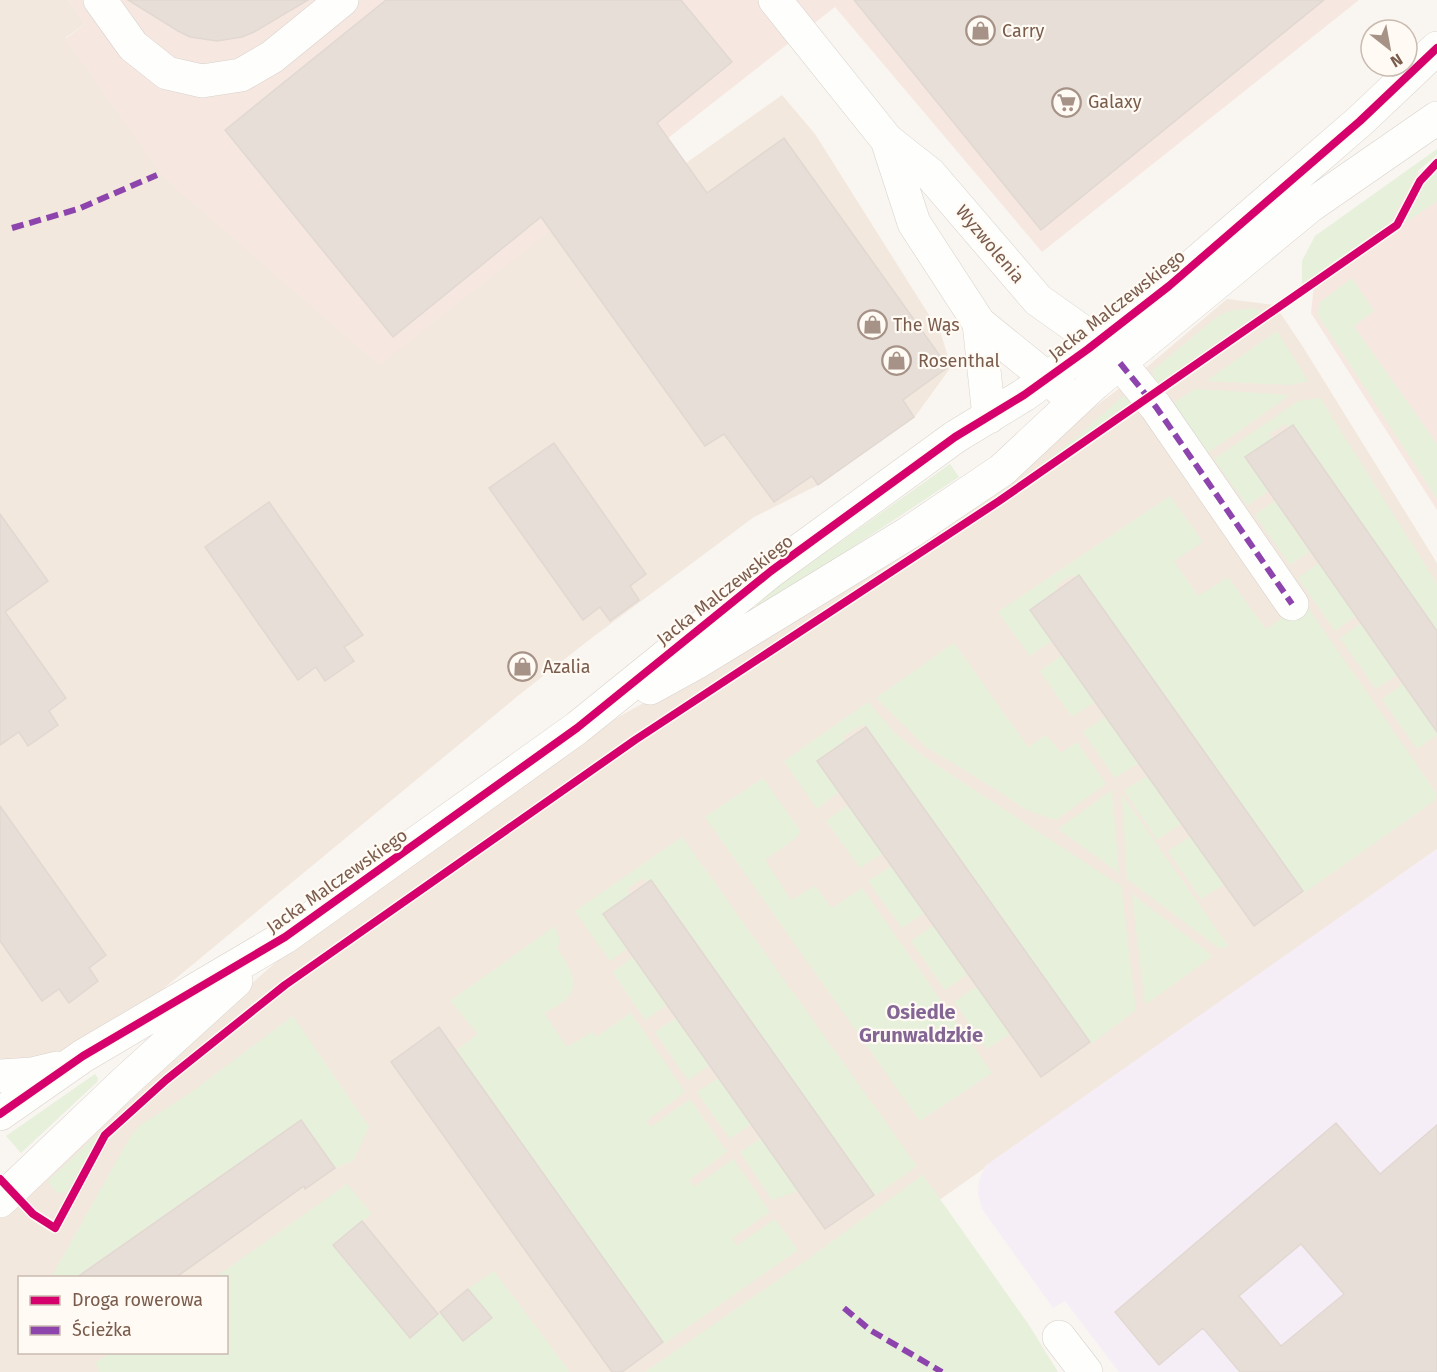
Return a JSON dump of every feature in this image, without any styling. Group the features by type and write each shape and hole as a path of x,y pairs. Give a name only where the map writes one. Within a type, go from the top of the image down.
{"street":[{"path":"100,0 133,46 167,73 202,81 241,75 272,57 342,0"},
{"path":"775,0 887,140 914,223 979,323 1075,400"},
{"name":"Jacka Malczewskiego","path":"577,728 699,661 910,532 1002,470 1075,400 1108,352 1195,263 1360,121 1437,48"},
{"name":"Jacka Malczewskiego","path":"0,1114 83,1056 285,937 577,728 771,571 955,437 1046,379 1108,352 1310,206 1437,118"},
{"name":"Wyzwolenia","path":"887,140 930,174 1038,300 1108,352 1156,407 1292,604"},
{"path":"979,323 989,417"},
{"name":"Jacka Malczewskiego","path":"0,1201 125,1082 285,937"},
{"name":"Jacka Malczewskiego","path":"0,1076 47,1071 83,1056"},
{"path":"1059,1337 1086,1372"}],"shaded area":[{"path":"0,0 68,0 85,24 65,38 552,229 565,249 782,95 815,134 941,334 951,367 914,418 818,485 754,517 589,640 519,695 129,1017 69,1055 0,1066"},
{"path":"68,0 1359,0 1042,252 835,7 379,365 165,179 65,39 85,24"},
{"path":"1437,159 1437,510 1311,313 1318,246"},
{"path":"1227,299 1275,305 1437,563 1437,849 928,1208 1050,1372 0,1372 0,1203 131,1091 304,937 595,730 714,664 1064,430 1141,372"},
{"path":"1437,849 1437,1372 1119,1372 1065,1301 1053,1308 982,1209 978,1194 979,1181 985,1166"}],"green space":[{"path":"1437,149 1437,155 1419,170 1388,226 1302,285 1302,261 1315,236"},
{"path":"1437,170 1437,201 1405,223 1423,187"},
{"path":"1352,278 1374,311 1354,326 1437,444 1437,499 1317,314 1320,302"},
{"path":"1252,308 1262,311 1153,387 1153,370 1218,316 1230,311"},
{"path":"1277,331 1308,381 1290,385 1206,381"},
{"path":"1195,389 1290,395 1208,453 1172,404"},
{"path":"1122,397 1138,398 1042,466 1040,465 1078,436"},
{"path":"1320,398 1437,584 1437,631 1293,425 1288,428 1285,424 1269,434 1272,439 1245,457 1268,491 1247,506 1214,459 1298,401"},
{"path":"950,464 959,477 762,607 756,607 757,601"},
{"path":"1170,496 1203,542 1174,561 1198,596 1228,577 1266,629 1304,602 1437,794 1434,801 1304,893 1079,575 1074,577 1072,575 1056,586 1059,590 1052,641 1030,656 998,612"},
{"path":"1275,501 1310,552 1290,565 1255,515"},
{"path":"1319,563 1356,616 1335,631 1298,578"},
{"path":"1361,623 1397,675 1376,689 1340,638"},
{"path":"954,643 1028,747 1046,735 1061,753 1077,742 1106,784 1056,820 1026,810 926,747 876,698"},
{"path":"1062,655 1095,702 1072,717 1040,671"},
{"path":"1403,684 1437,732 1437,735 1417,749 1382,699"},
{"path":"868,702 894,732 924,757 1121,886 1136,1010 1091,1044 865,726 859,726 843,737 845,742 839,792 817,809 784,761"},
{"path":"1106,716 1139,763 1115,778 1083,732"},
{"path":"1148,776 1182,823 1157,840 1124,790"},
{"path":"763,778 799,829 796,838 765,860 791,900 815,886 832,908 862,888 992,1073 920,1121 705,817"},
{"path":"1112,790 1119,873 1058,829"},
{"path":"1122,795 1229,946 1220,949 1127,879"},
{"path":"848,805 883,853 860,868 826,821"},
{"path":"1191,836 1225,884 1201,899 1168,851"},
{"path":"682,837 917,1166 875,1196 651,879 646,882 643,878 627,889 630,895 603,914 627,949 610,961 575,911"},
{"path":"892,866 925,913 902,928 868,881"},
{"path":"1132,894 1213,956 1145,1005"},
{"path":"934,925 968,974 945,990 911,941"},
{"path":"555,926 560,941 557,948 571,971 573,984 572,991 566,1000 544,1013 567,1047 592,1032 596,1037 631,1013 685,1092 646,1121 651,1127 690,1099 727,1152 689,1180 694,1187 733,1159 770,1212 732,1238 736,1246 775,1219 798,1250 664,1344 455,1051 478,1034 450,1001"},
{"path":"633,957 667,1005 645,1020 613,972"},
{"path":"977,986 1010,1034 987,1049 954,1002"},
{"path":"293,1016 369,1127 353,1161 335,1168 300,1120 77,1276 52,1276 130,1137 139,1126 190,1093"},
{"path":"676,1018 710,1065 688,1080 655,1032"},
{"path":"95,1074 98,1078 97,1082 21,1153 6,1136"},
{"path":"719,1078 751,1124 730,1139 697,1092"},
{"path":"100,1132 69,1190 62,1193 56,1192 48,1181"},
{"path":"761,1138 799,1191 772,1200 740,1152"},
{"path":"923,1175 1029,1325 1058,1372 645,1372 808,1259"},
{"path":"347,1184 372,1214 333,1245 410,1337 440,1312 463,1341 491,1319 468,1289 494,1271 570,1372 100,1372 95,1363 108,1354 228,1354 228,1276 217,1276"}],"building":[{"path":"128,0 308,0 254,32 242,37 217,41 190,37"},
{"path":"386,0 681,0 732,62 657,123 707,193 784,138 948,367 903,400 914,417 818,485 812,476 774,502 724,434 705,446 541,217 393,337 225,130"},
{"name":"Galaxy","path":"854,0 1324,0 1041,230"},
{"path":"1293,425 1437,631 1437,732 1245,457"},
{"path":"554,443 646,574 630,586 639,600 610,621 600,607 583,620 489,488"},
{"path":"269,502 363,635 344,647 354,661 325,681 316,667 298,680 205,547"},
{"path":"0,514 48,581 5,612 66,698 49,711 58,725 28,746 19,732 0,745"},
{"path":"1079,575 1303,891 1254,926 1030,610"},
{"path":"866,727 1090,1042 1041,1077 817,761"},
{"path":"0,806 106,955 89,968 98,981 69,1003 59,989 42,1001 0,941"},
{"path":"651,880 874,1195 825,1229 603,914"},
{"path":"439,1027 663,1342 622,1372 612,1372 391,1062"},
{"path":"301,1120 335,1168 305,1189 304,1186 178,1276 79,1276"},
{"path":"1336,1123 1380,1174 1437,1125 1437,1372 1240,1372 1203,1328 1159,1365 1115,1312","holes":["1301,1244 1344,1294 1281,1346 1239,1296"]},
{"path":"362,1221 438,1314 410,1338 333,1245"},
{"path":"468,1289 492,1318 463,1341 440,1312"}],"marked path":[{"path":"12,228 78,209 157,175"},
{"path":"1120,363 1156,407 1292,604"},
{"path":"844,1308 870,1330 942,1372"}],"cycle path":[{"path":"0,1114 83,1056 285,937 577,728 771,571 955,437 1024,395 1088,349 1169,286 1360,121 1437,48"},
{"path":"0,1179 33,1214 55,1228 105,1135 166,1080 285,985 635,740 999,501 1397,225 1420,181 1437,163"}],"place":[{"name":"Carry","path":"981,31"},
{"name":"Galaxy","path":"1067,102"},
{"name":"The Wąs","path":"872,325"},
{"name":"Rosenthal","path":"897,361"},
{"name":"Azalia","path":"522,667"}],"district":[{"name":"Osiedle Grunwaldzkie","path":"921,1024"}]}
